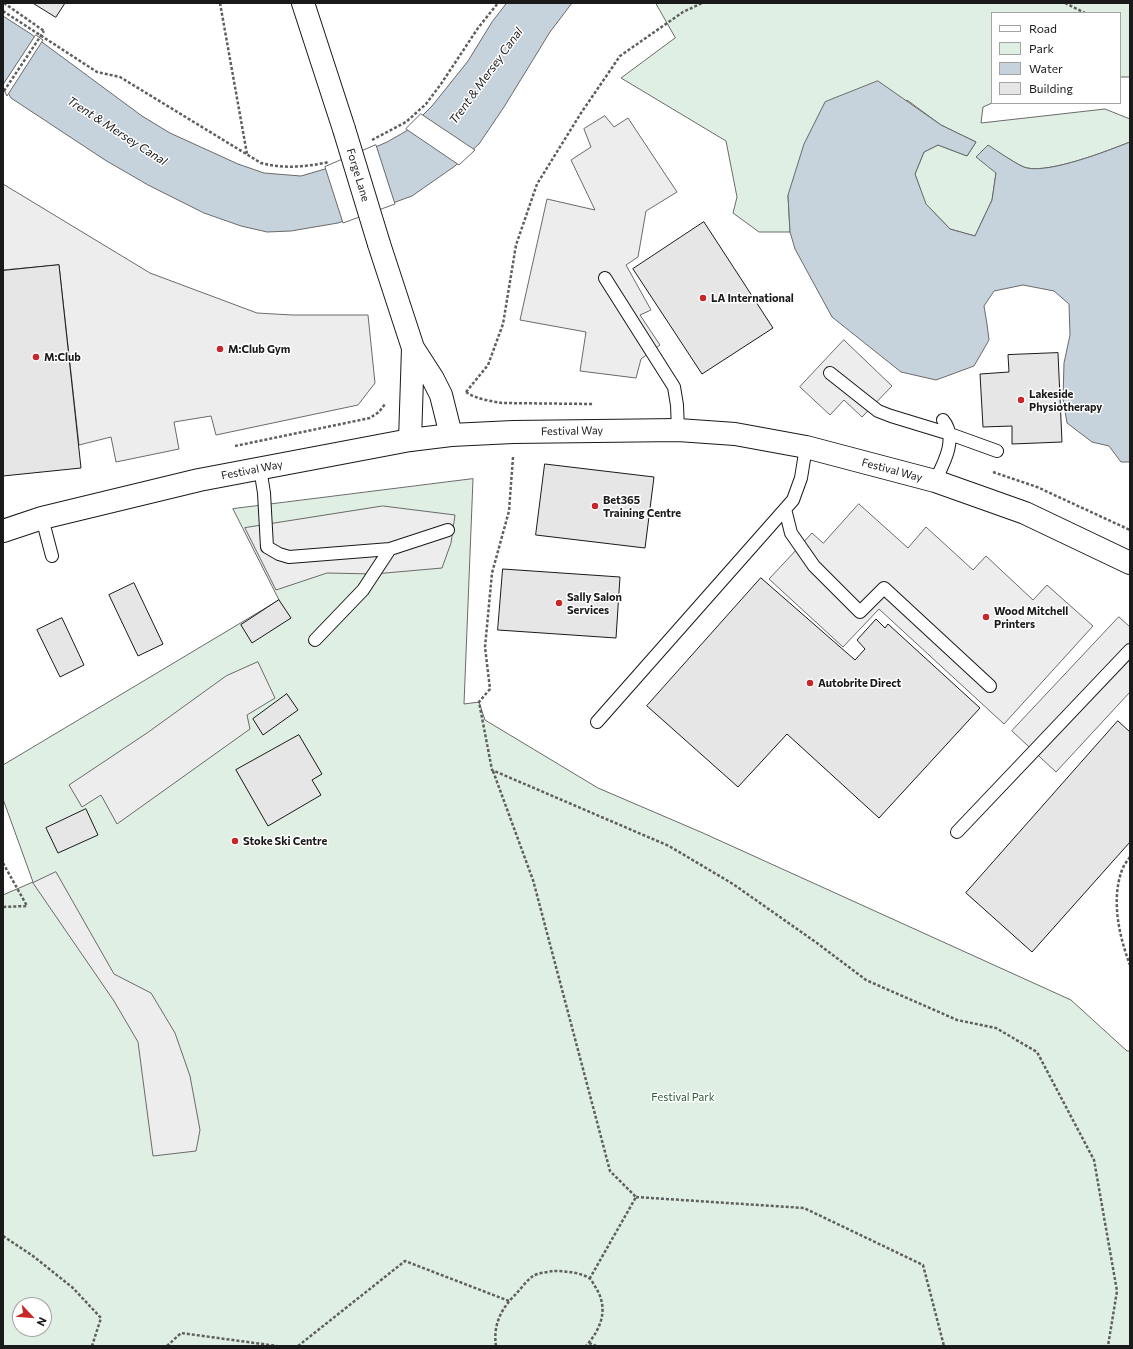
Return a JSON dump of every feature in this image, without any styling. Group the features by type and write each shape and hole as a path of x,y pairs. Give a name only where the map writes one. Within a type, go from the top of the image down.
{"main road":[{"name":"Forge Lane","path":"303,3 413,348 433,379 441,395 450,435"},
{"name":"Forge Lane","path":"410,440 413,348"},
{"name":"Festival Way","path":"3,531 42,518 199,480 410,440 450,435 513,432 678,430 735,434 806,447 935,481 1025,513 1130,563"}],"lane":[{"path":"605,278 674,387 677,404 678,430"},
{"path":"830,373 878,411 997,451"},
{"path":"935,481 947,457 950,434 948,426 943,420"},
{"path":"598,722 793,500 801,478 806,447"},
{"path":"260,468 264,493 267,547 279,554 289,557 390,549 448,530"},
{"path":"785,509 791,533 814,566 860,612 884,588 990,686"},
{"path":"42,518 52,556"},
{"path":"315,640 363,590 390,549"},
{"path":"957,832 1130,650"}],"path":[{"path":"4,3 44,30 4,91"},
{"path":"220,3 247,154"},
{"path":"371,140 406,122 426,104 478,28 498,3"},
{"path":"597,404 502,403 470,395 466,392 488,365 503,324 516,244 537,184 620,56 683,12 702,3"},
{"path":"1065,3 1083,12"},
{"path":"3,11 97,72 120,77 261,163 275,167 295,167 330,162"},
{"path":"233,446 370,418 379,412 387,401"},
{"path":"513,453 509,511 492,573 485,647 490,689 479,702 492,770 533,880 610,1171 636,1197 804,1208 923,1265 944,1346"},
{"path":"492,770 669,846 733,884 817,942 866,980 957,1020 996,1028 1037,1052 1094,1160 1117,1291 1108,1346"},
{"path":"1130,857 1122,869 1118,885 1117,915 1123,947 1130,965"},
{"path":"3,863 27,906 3,907"},
{"path":"590,1278 636,1197"},
{"path":"3,1236 33,1256 73,1288 101,1318 92,1346"},
{"path":"298,1346 405,1260 509,1301"},
{"path":"496,1346 494,1336 496,1324 509,1301 534,1275 562,1271 575,1273 590,1278 600,1293 603,1308 600,1328 586,1346"},
{"path":"167,1346 181,1333 277,1346"},
{"path":"589,1343 596,1346"}],"green space":[{"path":"656,3 1130,3 1130,77 1121,77 1121,12 991,12 991,103 983,107 981,123 1105,109 1130,119 1130,142 1079,160 1037,169 1024,167 988,146 996,173 992,200 975,236 950,229 925,203 915,174 924,152 938,145 967,156 976,142 941,125 907,100 788,195 790,232 759,232 733,213 737,197 726,141 621,78 675,38"},
{"name":"Festival Park","path":"473,479 464,704 479,702 485,720 598,788 703,833 1071,1000 1127,1051 1130,1051 1130,1346 3,1346 3,895 33,882 3,799 3,765 279,600 233,509"}],"shaded area":[{"path":"605,116 614,127 628,118 677,192 646,211 638,257 626,265 651,310 640,315 660,345 641,359 636,378 580,371 586,332 520,320 547,199 595,210 571,160 591,147 584,129"},
{"name":"M:Club Gym","path":"3,184 150,273 257,313 292,315 368,315 375,383 358,405 216,435 211,416 174,422 179,449 116,462 111,437 79,445 59,265 3,270"},
{"path":"844,340 892,386 862,417 844,400 830,415 800,387"},
{"name":"Wood Mitchell Printers","path":"859,504 908,548 926,527 973,570 986,556 1033,600 1047,585 1093,626 1004,724 879,609 843,647 769,579 812,533 823,543"},
{"path":"383,506 455,515 451,543 442,568 374,574 327,573 276,590 245,528"},
{"path":"1119,617 1130,627 1130,692 1056,772 1012,731"},
{"path":"258,662 275,698 247,715 250,729 117,824 101,795 82,807 69,785 147,733 226,676"},
{"path":"56,872 114,974 151,993 175,1033 190,1076 200,1130 196,1151 153,1156 138,1042 114,1001 33,883"}],"water":[{"name":"Trent & Mersey Canal","path":"507,3 572,3 550,32 504,107 479,144 455,166 412,196 338,223 291,231 267,232 241,226 204,213 148,185 105,160 11,98 3,84 3,16 31,34 142,116 170,133 238,164 264,173 301,176 325,169 387,142 408,130 432,106 468,61 492,22"},
{"path":"878,81 941,125 976,142 967,156 938,145 924,152 915,174 926,204 950,229 975,236 992,200 996,173 976,157 988,145 1024,167 1037,169 1079,160 1130,142 1130,462 1121,462 1109,446 1092,442 1067,423 1063,399 1064,363 1070,335 1069,304 1054,291 1023,285 994,291 984,306 989,340 974,366 936,380 901,372 832,317 795,249 790,232 788,195 804,144 825,102"}],"pier":[{"path":"36,35 43,40 7,96 3,85"},
{"path":"421,114 475,150 459,165 406,129"},
{"path":"376,145 395,204 343,223 325,167"}],"building":[{"path":"33,3 65,3 56,17"},
{"name":"LA International","path":"704,222 773,328 702,374 633,269"},
{"name":"M:Club","path":"59,265 81,468 3,476 3,270"},
{"name":"Lakeside Physiotherapy","path":"1058,353 1062,442 1012,444 1012,426 983,427 980,374 1009,372 1008,355"},
{"name":"Bet365 Training Centre","path":"545,464 654,477 645,548 536,535"},
{"name":"Sally Salon Services","path":"503,569 620,577 616,638 498,630"},
{"name":"Autobrite Direct","path":"761,578 855,660 865,649 857,640 876,619 885,628 888,624 980,708 879,818 787,734 738,787 647,706"},
{"path":"134,583 163,644 138,656 109,595"},
{"path":"279,600 291,618 252,643 241,625"},
{"path":"62,618 84,665 60,677 37,630"},
{"path":"287,694 298,710 263,735 253,719"},
{"path":"1118,721 1130,732 1130,842 1032,952 966,893"},
{"path":"299,735 322,774 312,780 321,795 268,826 236,770"},
{"path":"86,809 98,835 58,853 46,828"}],"place":[{"name":"LA International","path":"703,298"},
{"name":"M:Club Gym","path":"220,349"},
{"name":"M:Club","path":"36,357"},
{"name":"Lakeside Physiotherapy","path":"1021,400"},
{"name":"Bet365 Training Centre","path":"595,506"},
{"name":"Sally Salon Services","path":"559,603"},
{"name":"Wood Mitchell Printers","path":"986,617"},
{"name":"Autobrite Direct","path":"810,683"},
{"name":"Stoke Ski Centre","path":"235,841"}]}
